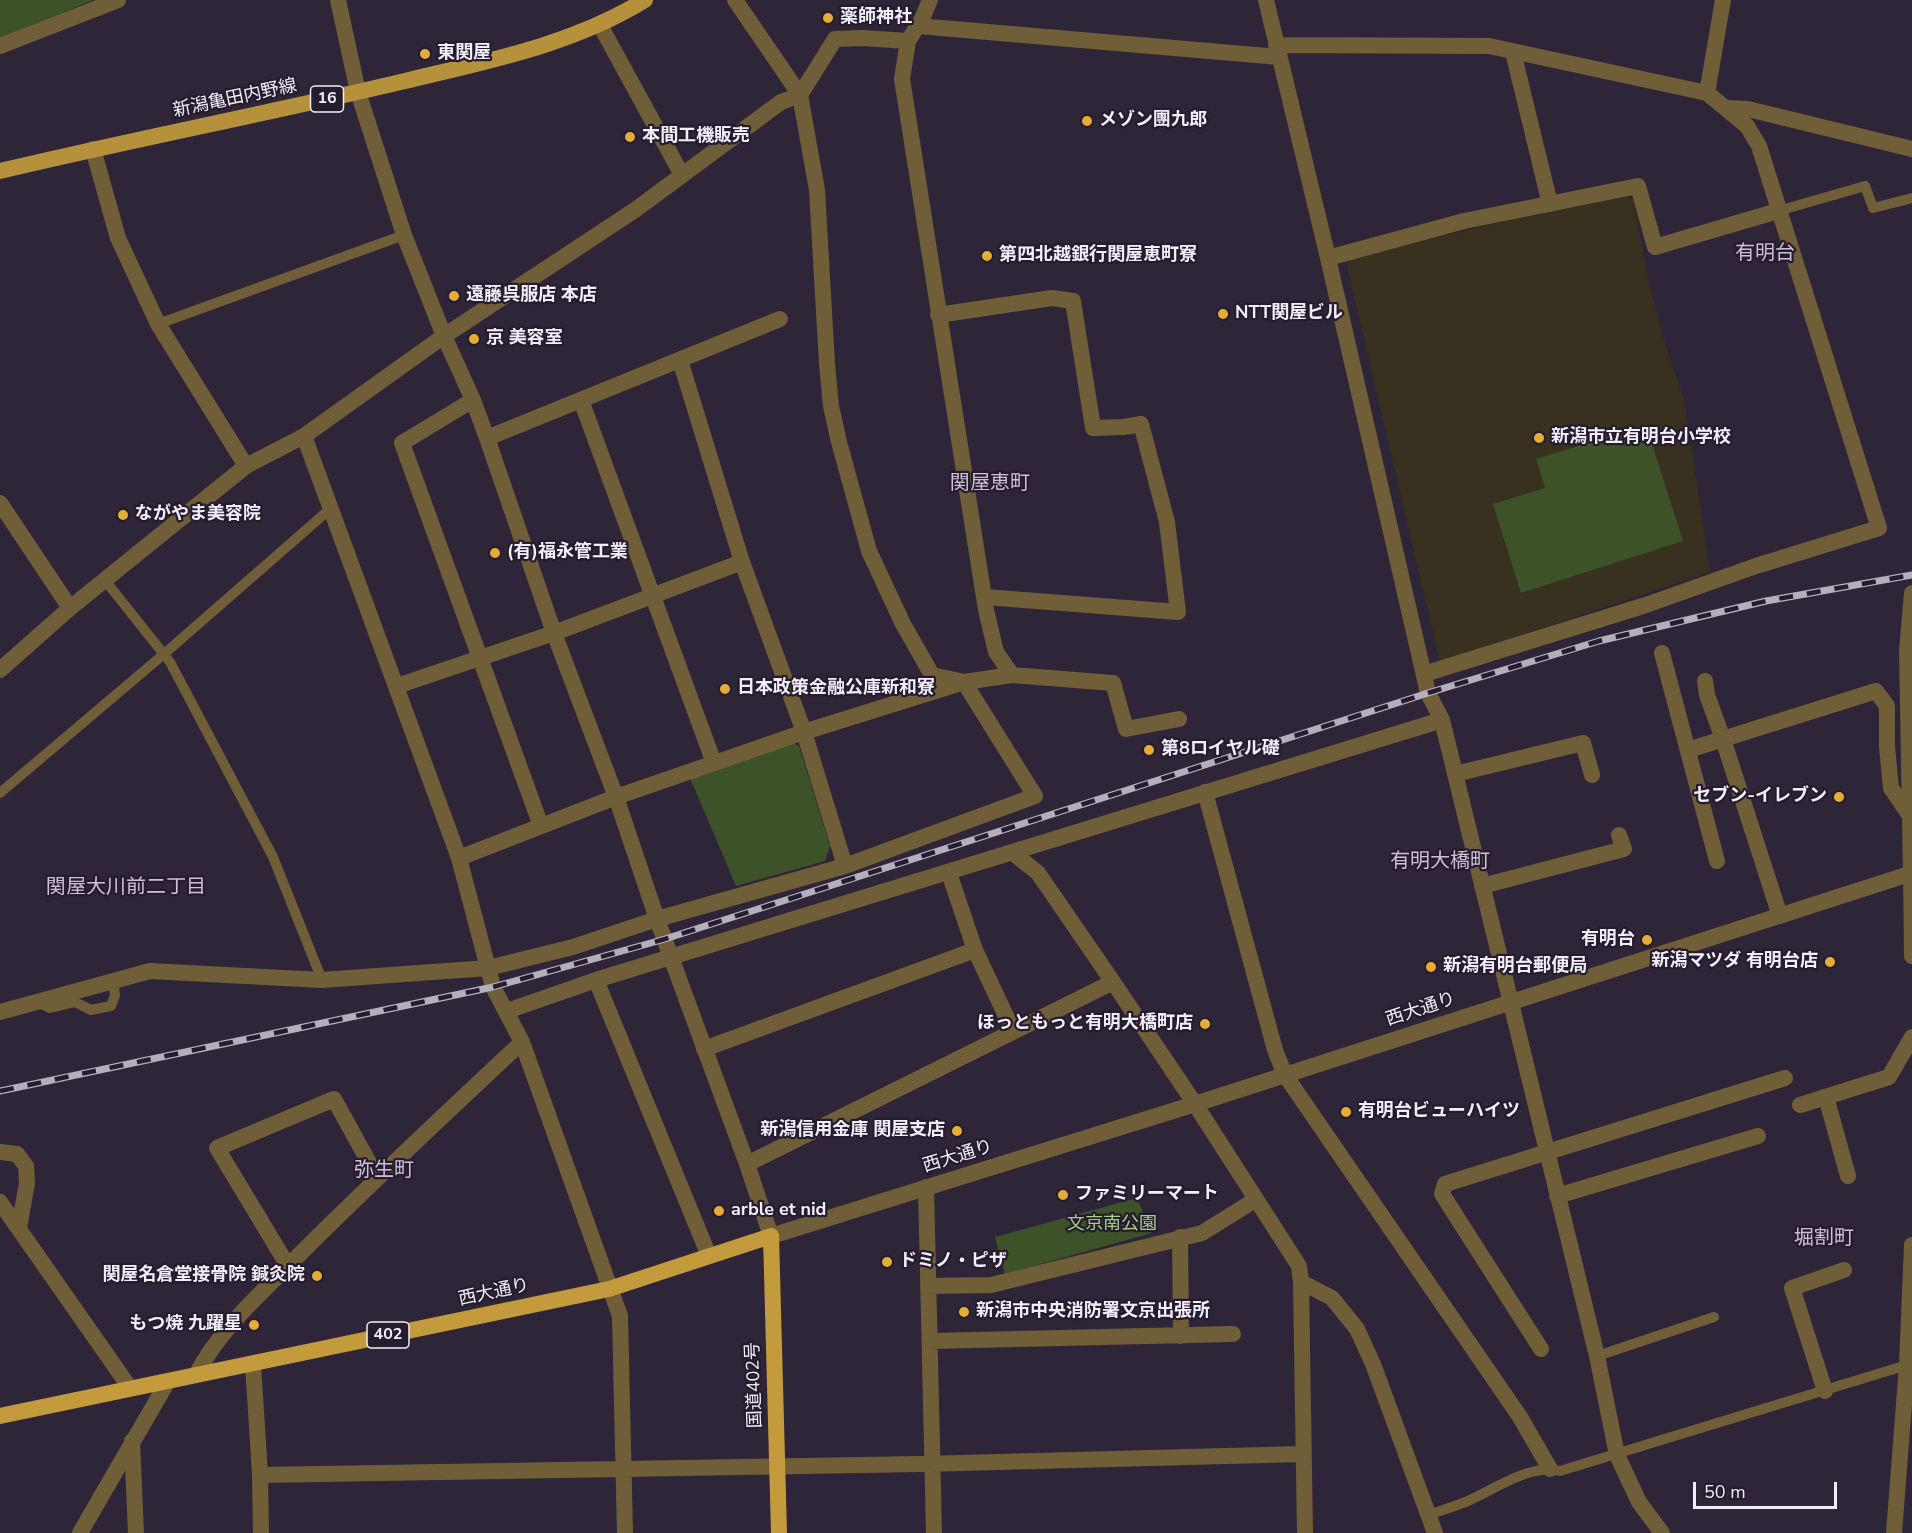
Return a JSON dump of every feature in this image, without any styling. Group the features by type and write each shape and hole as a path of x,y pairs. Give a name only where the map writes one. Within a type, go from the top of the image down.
{"highway":[{"name":"西大通り","path":"0,1416 609,1289 771,1236"},
{"name":"国道402号","path":"771,1236 779,1533"}],"main road":[{"name":"新潟亀田内野線","path":"0,171 358,92 532,50 600,25 645,0"}],"street":[{"path":"0,46 118,0"},
{"path":"338,0 358,92 404,235 487,438 554,633 616,797 657,919 771,1236"},
{"path":"0,1012 150,971 322,980 488,969 573,947 657,919 845,866 1035,796 964,682 932,675 903,624 869,551 831,406 817,190 800,95 735,0"},
{"path":"930,0 909,41 902,79 985,597 996,652 1012,675"},
{"path":"1266,0 1428,693 1442,720 1597,1356 1617,1455 1639,1502 1662,1533"},
{"path":"1707,93 1723,0"},
{"path":"600,25 682,175"},
{"path":"918,26 1278,51 1489,46 1707,93 1747,126 1759,146 1879,528 1756,566 1646,605 1424,674"},
{"path":"0,670 104,579 246,466 304,436 444,336 635,210 781,102 800,95 835,39 909,41"},
{"path":"1513,52 1550,204"},
{"path":"1727,108 1748,109 1912,148"},
{"path":"93,149 118,238 158,324 246,466"},
{"path":"1328,258 1464,221 1638,186 1655,247 1778,211"},
{"path":"938,315 1052,298 1073,301 1094,428 1141,424 1167,522 1178,612 985,597"},
{"path":"487,438 780,318"},
{"path":"680,360 742,562 804,732 845,866"},
{"path":"473,400 402,443 541,826"},
{"path":"581,400 714,763"},
{"path":"304,436 459,858 493,987 522,1042 620,1316 625,1533"},
{"path":"0,503 70,608"},
{"path":"397,686 554,633 742,562"},
{"path":"1912,593 1907,651 1912,956"},
{"path":"1662,653 1718,861"},
{"path":"459,858 616,797 804,732 964,682 1012,675 1113,683 1126,729 1179,719"},
{"path":"1705,681 1707,695 1780,916"},
{"path":"1688,750 1876,691 1887,706 1887,747 1891,788 1908,813"},
{"path":"507,1011 596,980 1442,720"},
{"path":"1455,774 1582,743 1592,775"},
{"path":"1205,792 1275,1050 1285,1075 1520,1417 1550,1468"},
{"path":"1482,886 1624,849 1619,835"},
{"path":"1013,853 1038,873 1195,1104 1299,1266 1305,1533"},
{"path":"949,873 975,950 1013,1030"},
{"name":"西大通り","path":"771,1236 1195,1104 1911,873"},
{"path":"704,1049 975,950"},
{"path":"596,980 709,1256"},
{"path":"747,1164 1113,982"},
{"path":"1800,1105 1889,1077 1912,1037"},
{"path":"196,1375 207,1352 288,1266 377,1177 522,1042"},
{"path":"1542,1349 1442,1194 1445,1184 1785,1078"},
{"path":"1826,1097 1848,1176"},
{"path":"288,1266 218,1148 334,1099 377,1177"},
{"path":"1557,1196 1758,1136"},
{"path":"0,1152 17,1155 26,1166 27,1183 19,1228"},
{"path":"926,1187 934,1533"},
{"path":"928,1286 991,1285 1202,1233 1255,1200"},
{"path":"0,1202 130,1389"},
{"path":"1180,1237 1181,1336"},
{"path":"1894,1533 1907,1365 1912,1245"},
{"path":"1825,1391 1792,1288 1844,1270"},
{"path":"1301,1282 1332,1298 1357,1329 1373,1364 1434,1533"},
{"path":"930,1341 1233,1334"},
{"path":"253,1364 261,1533"},
{"path":"80,1533 168,1381"},
{"path":"132,1441 136,1533"},
{"path":"260,1475 1302,1454"}],"lane":[{"path":"1778,211 1865,186 1873,208 1912,198"},
{"path":"158,324 404,235"},
{"path":"0,793 330,509"},
{"path":"104,579 170,662 273,857 322,980"},
{"path":"37,1002 50,1008 75,1002 91,1010 111,1006 115,995 113,981"},
{"path":"1597,1356 1714,1317"},
{"path":"1427,1515 1471,1500 1508,1479 1550,1468 1560,1471 1617,1455 1907,1365"}],"shaded area":[{"name":"新潟市立有明台小学校","path":"1626,197 1633,199 1650,288 1668,354 1684,399 1710,572 1440,662 1347,266 1352,258 1538,213"}],"green space":[{"path":"0,0 93,0 0,39"},
{"path":"1646,425 1683,541 1521,593 1493,504 1545,488 1536,459"},
{"path":"793,743 799,746 830,846 825,861 736,886 690,778"},
{"name":"文京南公園","path":"1137,1198 1152,1233 1005,1274 995,1237"}],"railway":[{"path":"0,1091 493,987 665,939 1428,693 1599,641 1766,601 1912,575"}],"place":[{"name":"薬師神社","path":"828,18"},
{"name":"東関屋","path":"425,54"},
{"name":"メゾン團九郎","path":"1087,121"},
{"name":"本間工機販売","path":"630,137"},
{"name":"第四北越銀行関屋恵町寮","path":"987,256"},
{"name":"遠藤呉服店 本店","path":"454,296"},
{"name":"NTT関屋ビル","path":"1223,314"},
{"name":"京 美容室","path":"474,339"},
{"name":"新潟市立有明台小学校","path":"1539,438"},
{"name":"ながやま美容院","path":"123,515"},
{"name":"(有)福永管工業","path":"495,553"},
{"name":"日本政策金融公庫新和寮","path":"725,689"},
{"name":"第8ロイヤル礎","path":"1149,750"},
{"name":"セブン-イレブン","path":"1839,797"},
{"name":"有明台","path":"1647,940"},
{"name":"新潟マツダ 有明台店","path":"1830,962"},
{"name":"新潟有明台郵便局","path":"1431,967"},
{"name":"ほっともっと有明大橋町店","path":"1205,1024"},
{"name":"有明台ビューハイツ","path":"1346,1112"},
{"name":"新潟信用金庫 関屋支店","path":"957,1131"},
{"name":"ファミリーマート","path":"1063,1195"},
{"name":"arble et nid","path":"719,1211"},
{"name":"ドミノ・ピザ","path":"887,1262"},
{"name":"関屋名倉堂接骨院 鍼灸院","path":"317,1276"},
{"name":"新潟市中央消防署文京出張所","path":"964,1312"},
{"name":"もつ焼 九躍星","path":"254,1325"}],"district":[{"name":"有明台","path":"1765,254"},
{"name":"関屋恵町","path":"990,484"},
{"name":"有明大橋町","path":"1440,862"},
{"name":"関屋大川前二丁目","path":"126,888"},
{"name":"弥生町","path":"384,1171"},
{"name":"堀割町","path":"1824,1239"}]}
